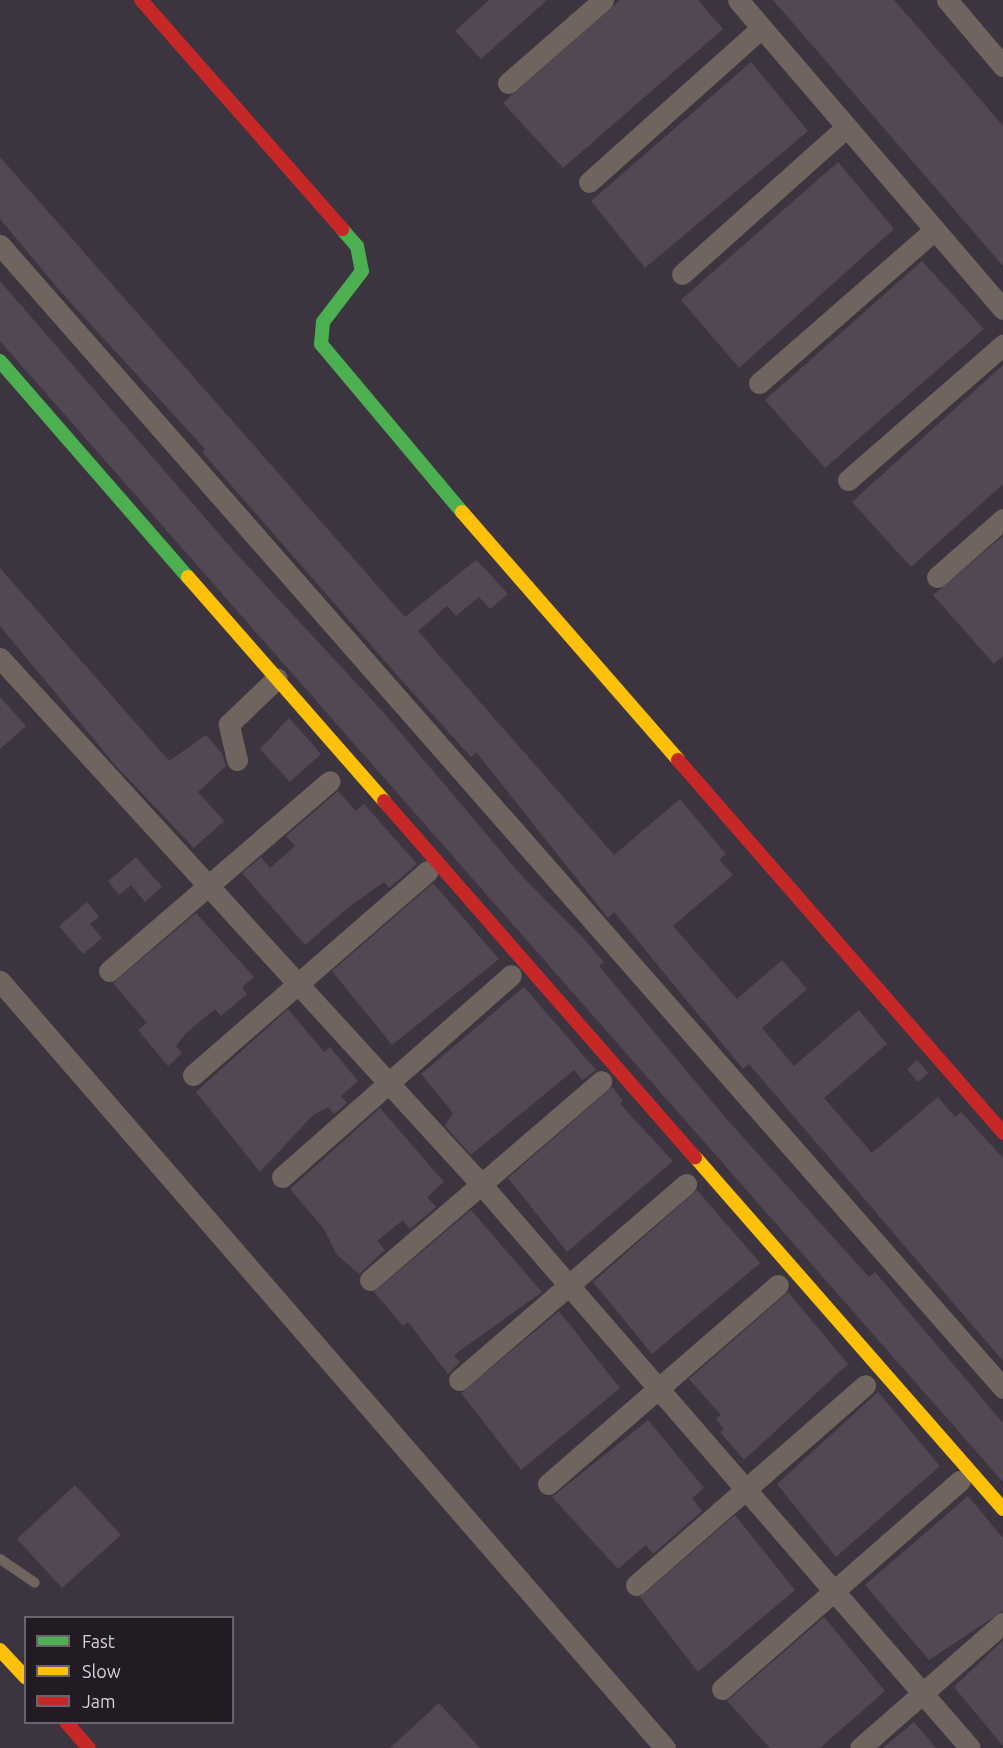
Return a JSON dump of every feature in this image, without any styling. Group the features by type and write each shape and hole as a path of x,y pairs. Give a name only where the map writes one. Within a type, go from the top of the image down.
{"street":[{"path":"141,0 357,246 362,271 323,322 321,344 327,357 1003,1133"},
{"path":"508,83 603,0"},
{"path":"738,0 844,129 1003,309"},
{"path":"946,0 1002,64"},
{"path":"589,182 761,28"},
{"path":"682,274 844,129"},
{"path":"759,383 933,231"},
{"path":"0,245 1003,1388"},
{"path":"848,480 1003,345"},
{"path":"0,361 1003,1509"},
{"path":"937,576 1003,519"},
{"path":"4,670 208,884 390,1082 970,1748"},
{"path":"237,760 229,724 277,678"},
{"path":"109,971 330,782"},
{"path":"193,1075 428,872"},
{"path":"282,1177 511,975"},
{"path":"0,981 665,1748"},
{"path":"370,1280 601,1081"},
{"path":"459,1380 686,1184"},
{"path":"548,1484 778,1285"},
{"path":"636,1585 865,1385"},
{"path":"722,1689 960,1481"},
{"path":"860,1748 1003,1623"},
{"path":"0,1650 24,1676"},
{"path":"68,1724 89,1748"}],"lane":[{"path":"0,1559 35,1583"}],"building":[{"path":"489,0 547,0 481,59 455,31"},
{"path":"620,0 698,0 723,29 563,168 503,103"},
{"path":"773,0 894,0 963,79 1003,126 1003,266"},
{"path":"751,62 808,131 645,268 591,201"},
{"path":"0,157 405,617 476,560 508,594 490,609 479,597 456,616 447,606 418,631 614,855 680,799 726,854 719,860 733,875 673,926 737,999 782,960 807,989 762,1028 794,1066 859,1010 887,1044 824,1098 872,1153 938,1097 955,1117 961,1112 1003,1158 1003,1361 749,1064 743,1069 614,912 608,918 476,752 471,757 405,684 202,452 205,449 60,291 0,219"},
{"path":"838,162 894,229 739,368 681,300"},
{"path":"922,261 984,329 825,468 765,400"},
{"path":"0,281 233,550 384,713 521,875 604,962 599,966 731,1124 869,1277 875,1272 1003,1423 1003,1482 0,341"},
{"path":"1003,365 1003,484 911,567 852,502"},
{"path":"1003,536 1003,656 994,664 933,595"},
{"path":"0,568 169,761 206,735 222,753 226,766 198,792 224,821 194,848 116,766 0,626"},
{"path":"0,697 26,726 0,749"},
{"path":"289,718 321,754 290,782 260,749"},
{"path":"338,791 356,811 364,804 417,864 389,888 384,882 349,907 305,945 242,873 261,857 270,868 295,846 286,836"},
{"path":"136,857 162,887 145,902 131,885 119,895 108,881"},
{"path":"433,883 499,959 392,1045 332,971"},
{"path":"87,902 99,917 90,924 102,938 83,954 59,926"},
{"path":"196,913 254,977 242,987 247,994 221,1016 215,1009 186,1033 176,1046 182,1053 168,1066 138,1030 147,1023 113,983"},
{"path":"524,987 596,1070 582,1080 574,1070 471,1155 445,1126 453,1113 421,1074"},
{"path":"288,1009 324,1052 330,1047 358,1081 341,1096 347,1103 334,1114 328,1107 312,1116 260,1172 196,1092"},
{"path":"917,1060 928,1073 918,1082 907,1069"},
{"path":"612,1087 623,1101 620,1104 673,1161 567,1252 508,1178"},
{"path":"380,1108 444,1182 427,1197 436,1207 410,1229 403,1220 377,1241 385,1250 359,1274 337,1255 324,1229 290,1189"},
{"path":"697,1190 760,1263 652,1354 593,1282"},
{"path":"471,1210 542,1292 454,1355 460,1362 448,1374 408,1322 403,1326 374,1292"},
{"path":"788,1292 848,1364 744,1460 720,1432 724,1429 716,1419 721,1415 689,1379"},
{"path":"559,1311 620,1388 521,1470 461,1393"},
{"path":"878,1392 940,1466 836,1557 777,1484"},
{"path":"648,1420 704,1488 692,1498 702,1511 653,1554 646,1545 618,1569 552,1497"},
{"path":"75,1485 121,1535 62,1588 17,1539"},
{"path":"968,1496 1003,1538 1003,1611 929,1660 865,1585"},
{"path":"735,1515 795,1590 698,1672 640,1597"},
{"path":"824,1617 885,1691 820,1748 770,1748 727,1701"},
{"path":"1003,1640 1003,1746 954,1687"},
{"path":"439,1703 480,1748 390,1748"},
{"path":"914,1722 936,1748 883,1748"}],"traffic: fast":[{"path":"342,229 357,246 362,271 323,322 321,344 462,512"},
{"path":"0,361 188,577"}],"traffic: slow":[{"path":"462,512 678,760"},
{"path":"188,577 384,801"},
{"path":"695,1157 1003,1509"},
{"path":"0,1650 24,1676"}],"traffic: jam":[{"path":"141,0 342,229"},
{"path":"678,760 1003,1133"},
{"path":"384,801 695,1157"},
{"path":"68,1724 89,1748"}]}
